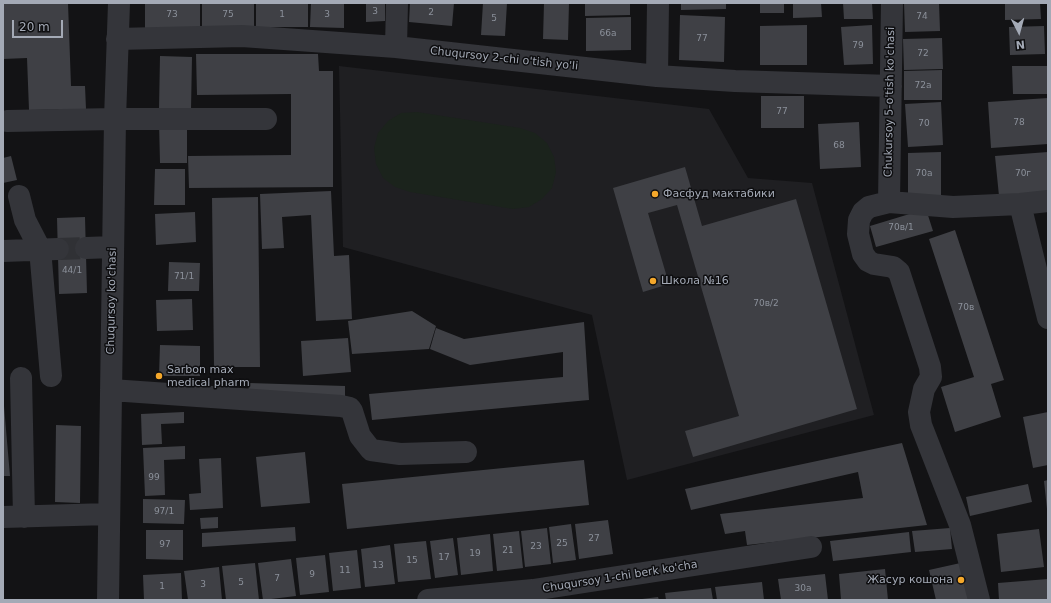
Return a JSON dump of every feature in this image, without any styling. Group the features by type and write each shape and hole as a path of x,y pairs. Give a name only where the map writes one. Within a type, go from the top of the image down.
{"street":[{"name":"Chuqursoy ko'chasi","path":"108,600 115,119 119,3"},
{"path":"396,47 397,3"},
{"path":"657,76 658,3"},
{"name":"Chukursoy 5-o'tish ko'chasi","path":"889,202 892,3"},
{"name":"Chuqursoy 2-chi o'tish yo'li","path":"117,39 242,36 396,47 657,76 735,81 891,86"},
{"path":"7,121 266,119"},
{"path":"19,196 25,220 49,249 51,376"},
{"path":"979,600 960,525 921,425 919,412 924,389 931,377 930,367 899,272 893,267 868,262 863,254 858,234 859,220 863,212 869,207 889,202 953,207 1020,204 1048,201"},
{"path":"1020,204 1048,318"},
{"path":"86,248 113,247"},
{"path":"3,251 49,249"},
{"path":"20,378 14,517 109,514"},
{"path":"111,390 341,406 350,408 360,436 371,450 400,454 466,452"},
{"name":"Chuqursoy 1-chi berk ko'cha","path":"428,600 533,595 811,548"}],"shaded area":[{"name":"Школа №16","path":"339,66 709,109 748,178 812,183 874,415 627,480 592,315 343,247"},
{"path":"417,112 520,128 535,133 547,143 554,157 556,172 552,188 542,199 529,207 513,209 410,192 395,187 383,178 376,164 374,148 378,133 388,121 401,113"}],"building":[{"path":"3,3 68,3 71,86 85,86 86,109 29,110 27,58 3,59"},
{"path":"145,3 200,3 200,28 145,29"},
{"path":"202,3 254,3 254,27 202,28"},
{"path":"256,3 308,3 308,27 256,27"},
{"path":"311,3 344,3 344,28 310,27"},
{"path":"366,3 385,3 385,21 366,22"},
{"path":"410,3 454,3 452,26 409,22"},
{"path":"483,3 507,3 505,36 481,35"},
{"path":"544,3 569,3 568,40 543,39"},
{"path":"585,3 630,3 630,15 585,16"},
{"path":"681,3 726,3 726,9 681,10"},
{"path":"760,3 784,3 784,13 760,13"},
{"path":"793,3 821,3 822,17 793,18"},
{"path":"843,3 872,3 873,19 844,19"},
{"path":"904,3 939,3 940,31 905,32"},
{"path":"1005,3 1040,3 1041,19 1005,20"},
{"path":"680,15 725,17 724,62 679,60"},
{"path":"631,17 631,50 586,51 586,18"},
{"path":"807,25 807,65 760,65 760,26"},
{"path":"872,25 873,64 844,65 841,27"},
{"path":"1044,26 1045,54 1010,55 1009,27"},
{"path":"942,38 943,69 904,70 903,39"},
{"path":"196,54 318,54 319,71 333,71 333,187 189,188 188,156 291,155 291,94 197,95"},
{"path":"160,56 192,57 191,110 159,109"},
{"path":"1012,66 1048,66 1048,94 1013,94"},
{"path":"942,70 942,100 904,100 904,71"},
{"path":"761,96 804,96 804,128 761,128"},
{"path":"1048,98 1048,144 991,148 988,102"},
{"path":"941,102 943,145 908,147 905,104"},
{"path":"159,122 187,122 187,163 160,163"},
{"path":"859,122 861,167 820,169 818,124"},
{"path":"941,152 941,195 908,195 908,153"},
{"path":"1048,152 1048,192 999,196 995,156"},
{"path":"11,156 17,180 3,183 3,158"},
{"path":"685,167 702,226 796,199 857,409 693,457 685,431 739,416 677,205 648,213 669,284 643,292 613,188"},
{"path":"155,169 185,169 185,205 154,205"},
{"path":"331,191 334,256 349,255 352,319 316,321 311,215 282,217 284,248 262,249 260,194"},
{"path":"258,197 260,367 214,367 212,198"},
{"path":"926,209 933,231 876,247 870,226"},
{"path":"195,212 196,242 156,245 155,214"},
{"path":"85,217 87,293 59,294 57,218"},
{"path":"955,230 1004,380 991,384 1001,417 955,432 941,387 974,377 929,239"},
{"path":"169,262 200,263 199,291 168,291"},
{"path":"192,299 193,330 157,331 156,300"},
{"path":"412,311 436,326 429,349 352,354 348,321"},
{"path":"584,322 589,400 372,420 369,394 563,377 563,352 470,365 430,349 436,328 464,339"},
{"path":"348,338 351,372 303,376 301,341"},
{"path":"160,345 200,346 200,376 159,376"},
{"path":"249,383 345,386 345,398 248,395"},
{"path":"4,406 10,476 3,476"},
{"path":"184,412 184,423 161,424 162,444 142,445 141,414"},
{"path":"1048,412 1048,465 1033,468 1023,417"},
{"path":"56,425 81,426 80,503 55,502"},
{"path":"902,443 927,525 747,545 745,531 725,534 720,514 863,498 858,472 691,510 685,489"},
{"path":"185,446 185,459 164,460 165,495 145,496 143,448"},
{"path":"305,452 310,503 261,507 256,457"},
{"path":"221,458 223,508 190,510 189,494 201,493 199,459"},
{"path":"584,460 589,505 347,529 342,484"},
{"path":"1048,480 1048,509 1047,509 1044,481"},
{"path":"1028,484 1032,502 970,516 966,497"},
{"path":"143,499 185,500 184,524 143,523"},
{"path":"218,517 218,528 201,529 200,518"},
{"path":"608,520 613,554 579,559 575,524"},
{"path":"571,524 576,560 553,563 549,527"},
{"path":"295,527 296,541 202,547 202,533"},
{"path":"547,528 551,564 525,567 521,531"},
{"path":"950,528 952,549 915,552 912,531"},
{"path":"1039,529 1044,567 1001,572 997,534"},
{"path":"146,530 183,530 183,560 146,559"},
{"path":"519,531 523,568 497,571 493,534"},
{"path":"909,532 911,552 833,561 830,541"},
{"path":"490,534 493,571 461,575 457,538"},
{"path":"453,538 458,575 435,578 430,541"},
{"path":"426,541 431,579 398,582 394,544"},
{"path":"390,545 395,584 365,587 361,549"},
{"path":"357,550 361,588 333,591 329,553"},
{"path":"325,555 329,592 300,595 296,558"},
{"path":"291,559 296,596 263,600 258,563"},
{"path":"965,562 973,600 936,600 929,570"},
{"path":"255,563 259,600 226,600 222,566"},
{"path":"219,567 222,600 188,600 184,571"},
{"path":"885,569 888,600 841,600 839,574"},
{"path":"181,573 182,600 144,600 143,575"},
{"path":"825,574 828,600 781,600 778,579"},
{"path":"1048,579 1048,600 999,600 998,583"},
{"path":"762,582 764,600 717,600 715,587"},
{"path":"711,588 713,600 666,600 665,593"},
{"path":"658,597 659,600 642,600 642,599"}],"tunnel":[{"path":"58,249 86,248"}],"place":[{"name":"Фасфуд мактабики","path":"655,194"},
{"name":"Школа №16","path":"653,281"},
{"name":"Sarbon max medical pharm","path":"159,376"},
{"name":"Жасур кошона","path":"961,580"}]}
